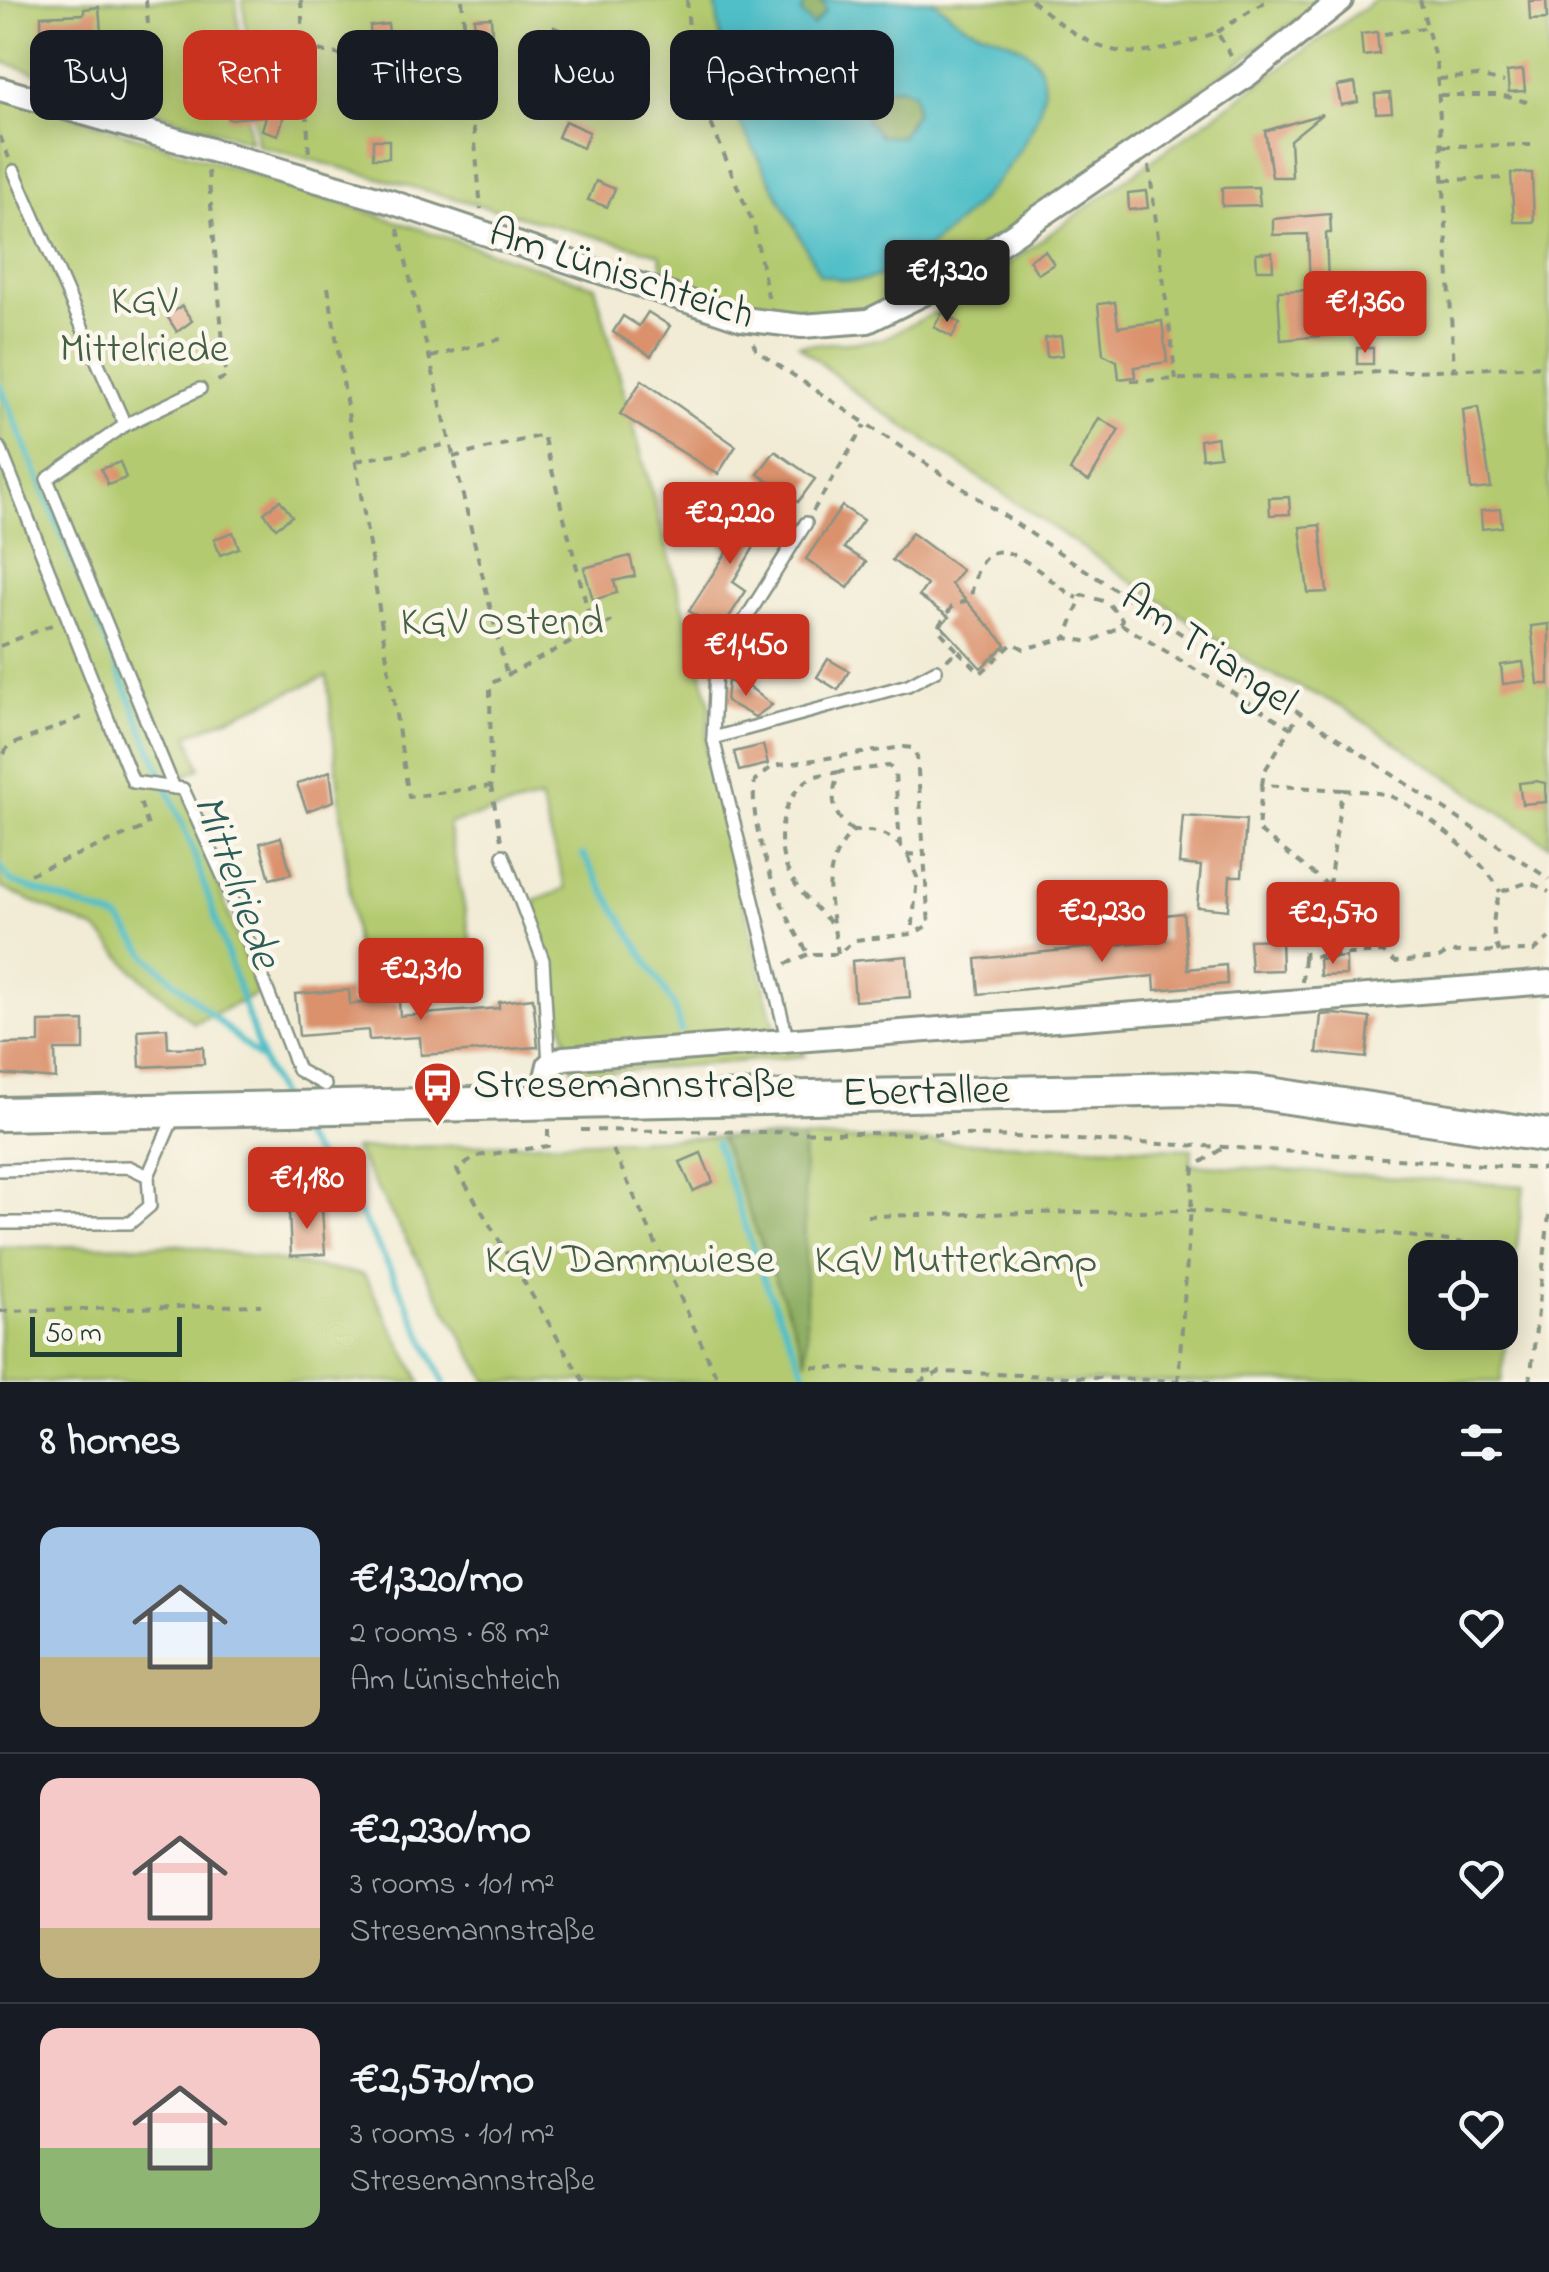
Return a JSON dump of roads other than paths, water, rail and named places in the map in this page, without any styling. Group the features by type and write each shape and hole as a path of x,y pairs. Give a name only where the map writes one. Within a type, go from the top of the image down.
{"main road":[{"name":"Ebertallee","path":"0,1114 266,1108 316,1096 552,1115 1192,1088 1256,1092 1549,1136"}],"street":[{"name":"Am Lünischteich","path":"0,89 392,202 742,319 802,326 868,321 935,288 1245,77 1341,0"},
{"path":"552,1115 544,1086 549,1065 564,1058 1549,982"}],"lane":[{"path":"14,172 125,425"},
{"path":"174,788 47,479 125,425 200,389"},
{"path":"0,448 133,782 183,789 226,882 298,1070 316,1096"},
{"path":"788,1038 713,738 716,666 806,523"},
{"path":"713,738 908,685 936,670"},
{"path":"503,854 542,960 549,1065"},
{"path":"0,1223 130,1222 150,1206 148,1176 177,1110"},
{"path":"0,1170 129,1166 148,1176"}],"water":[{"path":"715,0 806,0 801,14 813,26 826,11 822,0 929,0 966,25 1033,57 1043,79 1040,106 1027,137 977,203 914,257 883,274 857,281 820,275 738,120 867,120 880,136 901,137 916,112 914,93 894,87 894,30 719,30"}],"waterway":[{"name":"Mittelriede","path":"0,385 191,845 263,1062 281,1100"},
{"path":"583,855 674,1006 681,1031"},
{"path":"0,865 10,881 120,920 149,958 260,1059"},
{"name":"Mittelriede","path":"291,1120 345,1190 365,1223 444,1382"},
{"path":"716,1143 765,1282 809,1382"}],"place":[{"name":"Stresemannstraße","path":"438,1128"}],"park label":[{"name":"KGV Mittelriede","path":"144,326"},
{"name":"KGV Ostend","path":"502,623"},
{"name":"KGV Dammwiese","path":"630,1261"},
{"name":"KGV Mutterkamp","path":"956,1261"}]}
